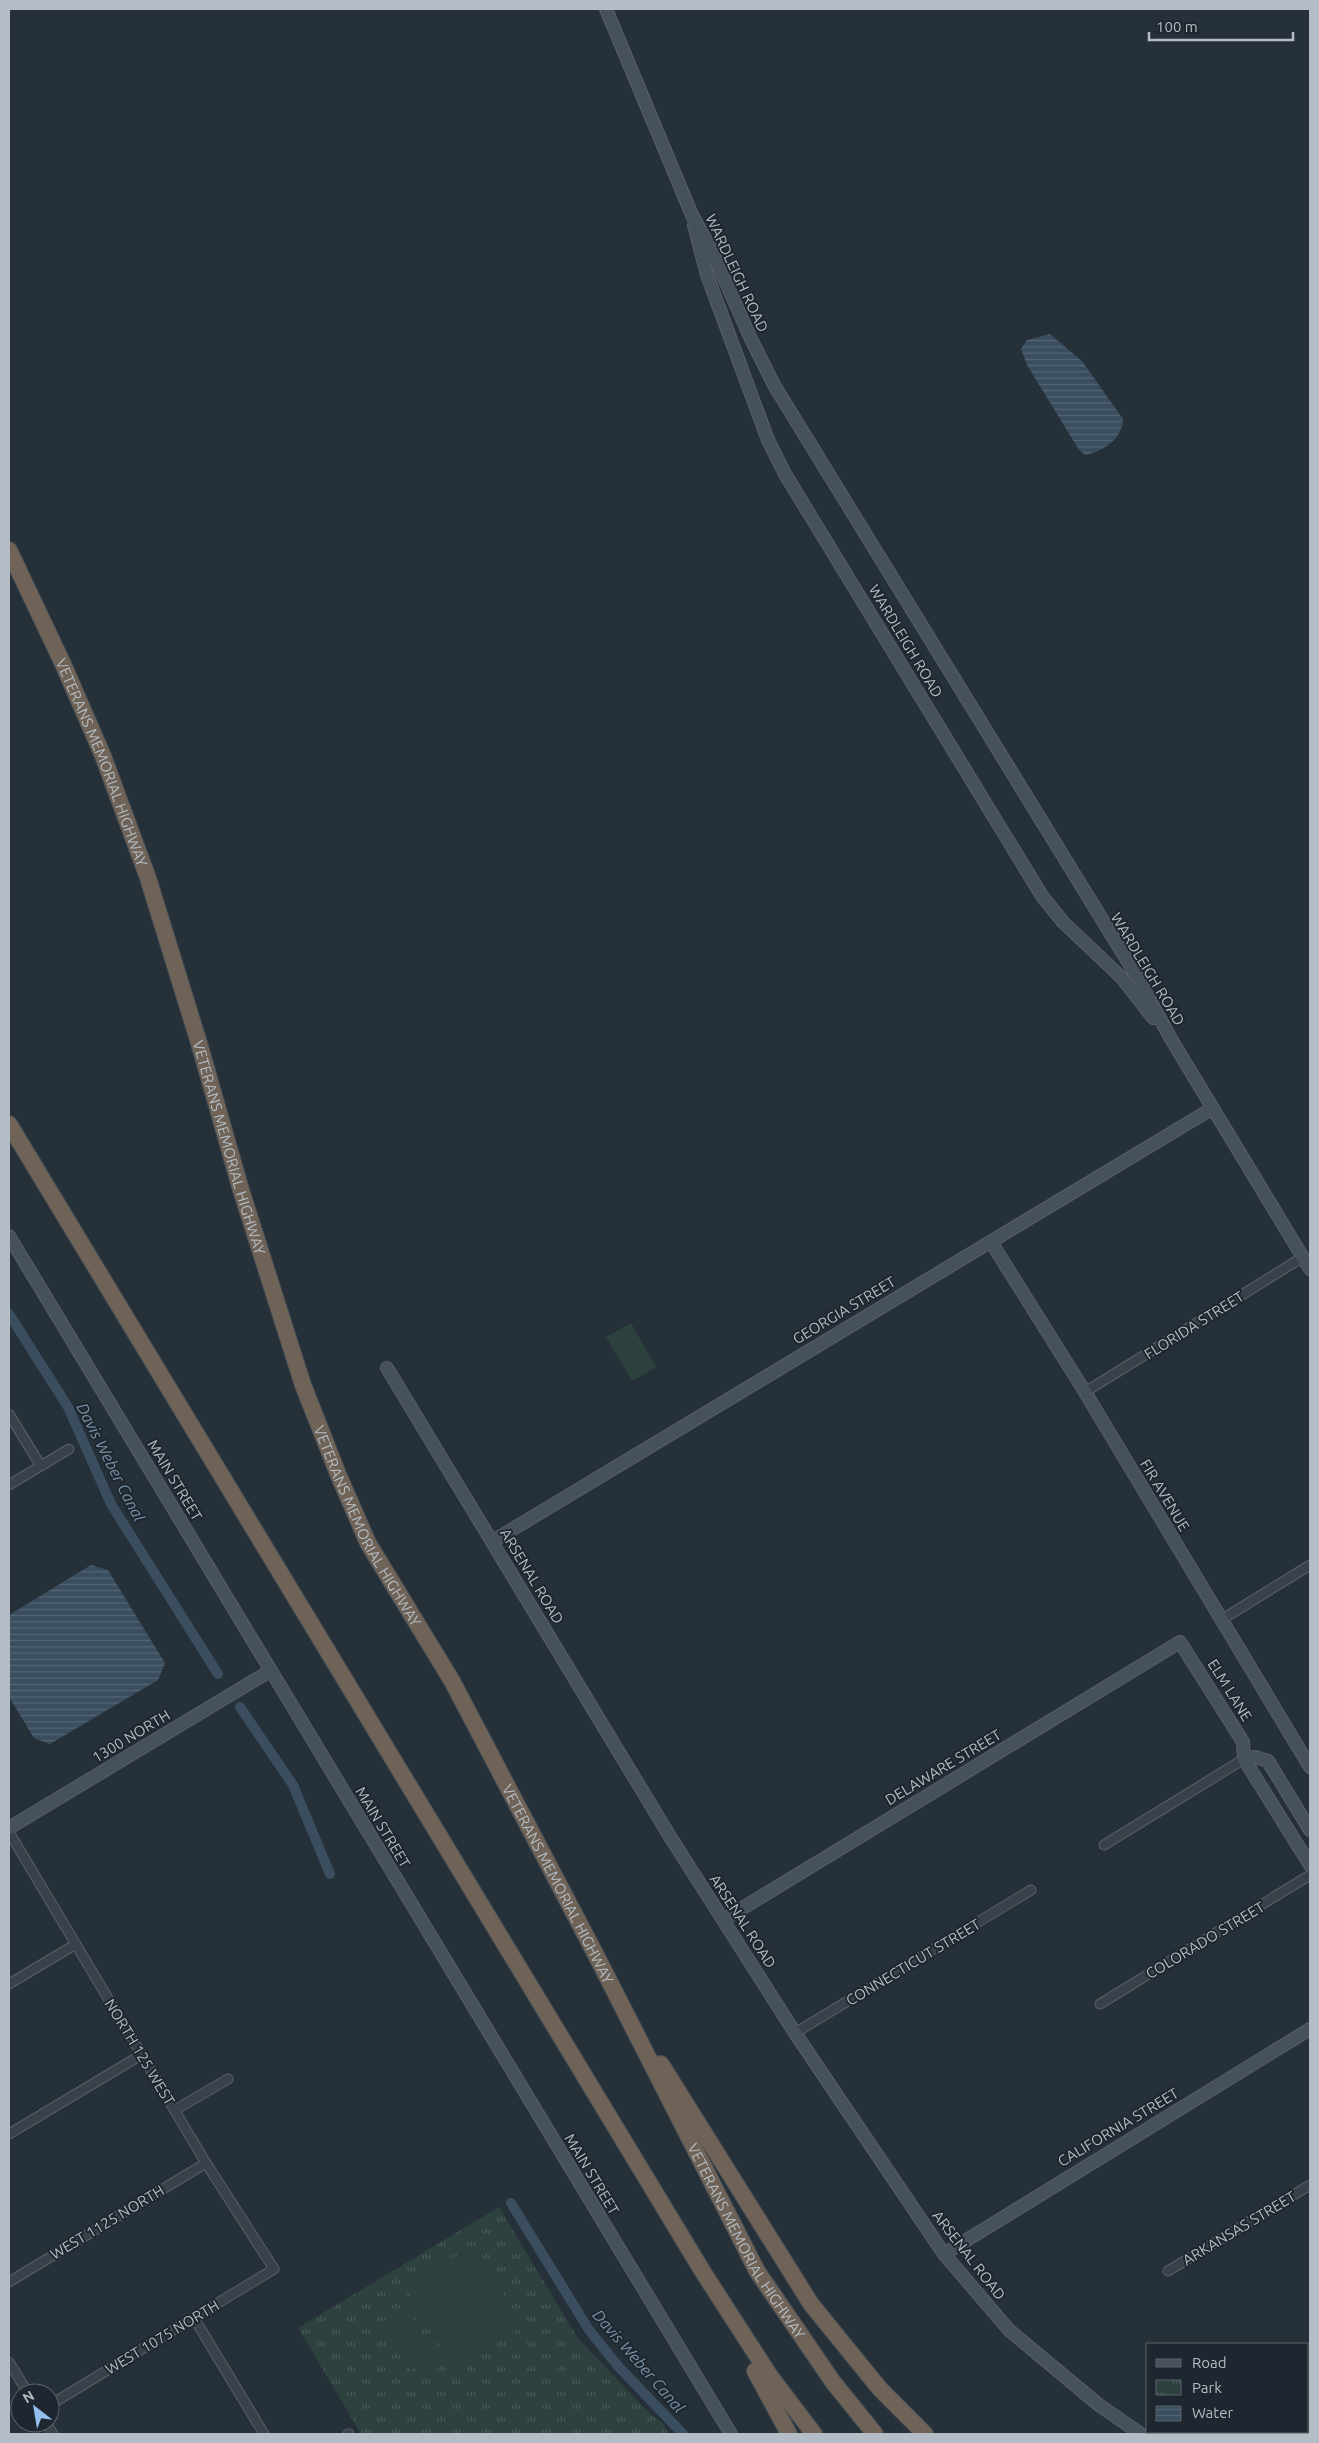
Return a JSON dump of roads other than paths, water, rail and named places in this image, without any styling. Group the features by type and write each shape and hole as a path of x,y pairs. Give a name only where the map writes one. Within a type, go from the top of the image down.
{"highway":[{"name":"VETERANS MEMORIAL HIGHWAY","path":"9,550 103,756 148,878 247,1209 303,1385 368,1543 452,1681 757,2271 828,2375 875,2434"},
{"path":"9,1124 702,2272 770,2376 814,2434"},
{"path":"596,1957 711,2148 811,2304 880,2389 925,2434"},
{"path":"702,2272 789,2434"}],"street":[{"name":"WARDLEIGH ROAD","path":"606,9 692,215 712,251 774,386 1138,978 1171,1039 1310,1269"},
{"name":"WARDLEIGH ROAD","path":"692,215 707,275 768,440 785,474 1042,896 1060,918 1122,978 1171,1039"},
{"name":"GEORGIA STREET","path":"493,1541 1213,1108"},
{"name":"MAIN STREET","path":"9,1236 731,2434"},
{"name":"FIR AVENUE","path":"991,1242 1085,1392 1310,1767"},
{"name":"FLORIDA STREET","path":"1085,1392 1303,1258"},
{"name":"ARSENAL ROAD","path":"387,1368 669,1835 795,2033 944,2254 1009,2330 1099,2405 1141,2434"},
{"path":"9,1414 41,1466"},
{"path":"9,1485 69,1449"},
{"path":"1221,1620 1310,1565"},
{"name":"DELAWARE STREET","path":"723,1920 1180,1642"},
{"name":"ELM LANE","path":"1180,1642 1243,1742 1244,1759 1310,1865"},
{"name":"1300 NORTH","path":"9,1828 270,1671"},
{"path":"1104,1845 1244,1759 1255,1757 1268,1761 1310,1830"},
{"name":"NORTH 125 WEST","path":"9,1832 141,2055 274,2270"},
{"name":"COLORADO STREET","path":"1100,2004 1310,1875"},
{"name":"CONNECTICUT STREET","path":"795,2033 1031,1890"},
{"path":"9,1984 76,1944"},
{"name":"CALIFORNIA STREET","path":"944,2254 1310,2029"},
{"path":"9,2134 141,2055"},
{"path":"175,2110 228,2079"},
{"name":"WEST 1125 NORTH","path":"9,2282 206,2162"},
{"name":"ARKANSAS STREET","path":"1168,2271 1310,2185"},
{"name":"WEST 1075 NORTH","path":"60,2399 274,2270"},
{"path":"194,2318 264,2434"},
{"path":"9,2362 22,2383"}],"water":[{"path":"1050,334 1082,361 1123,419 1116,438 1105,447 1092,453 1085,455 1079,450 1027,365 1021,349 1027,340"},
{"path":"91,1565 108,1570 165,1663 158,1680 50,1744 34,1738 9,1697 9,1615"}],"waterway":[{"name":"Davis Weber Canal","path":"9,1314 68,1407 111,1504 218,1674"},
{"name":"Davis Weber Canal","path":"240,1707 293,1785 330,1874"},
{"name":"Davis Weber Canal","path":"511,2203 589,2330 618,2366 683,2434"}]}
